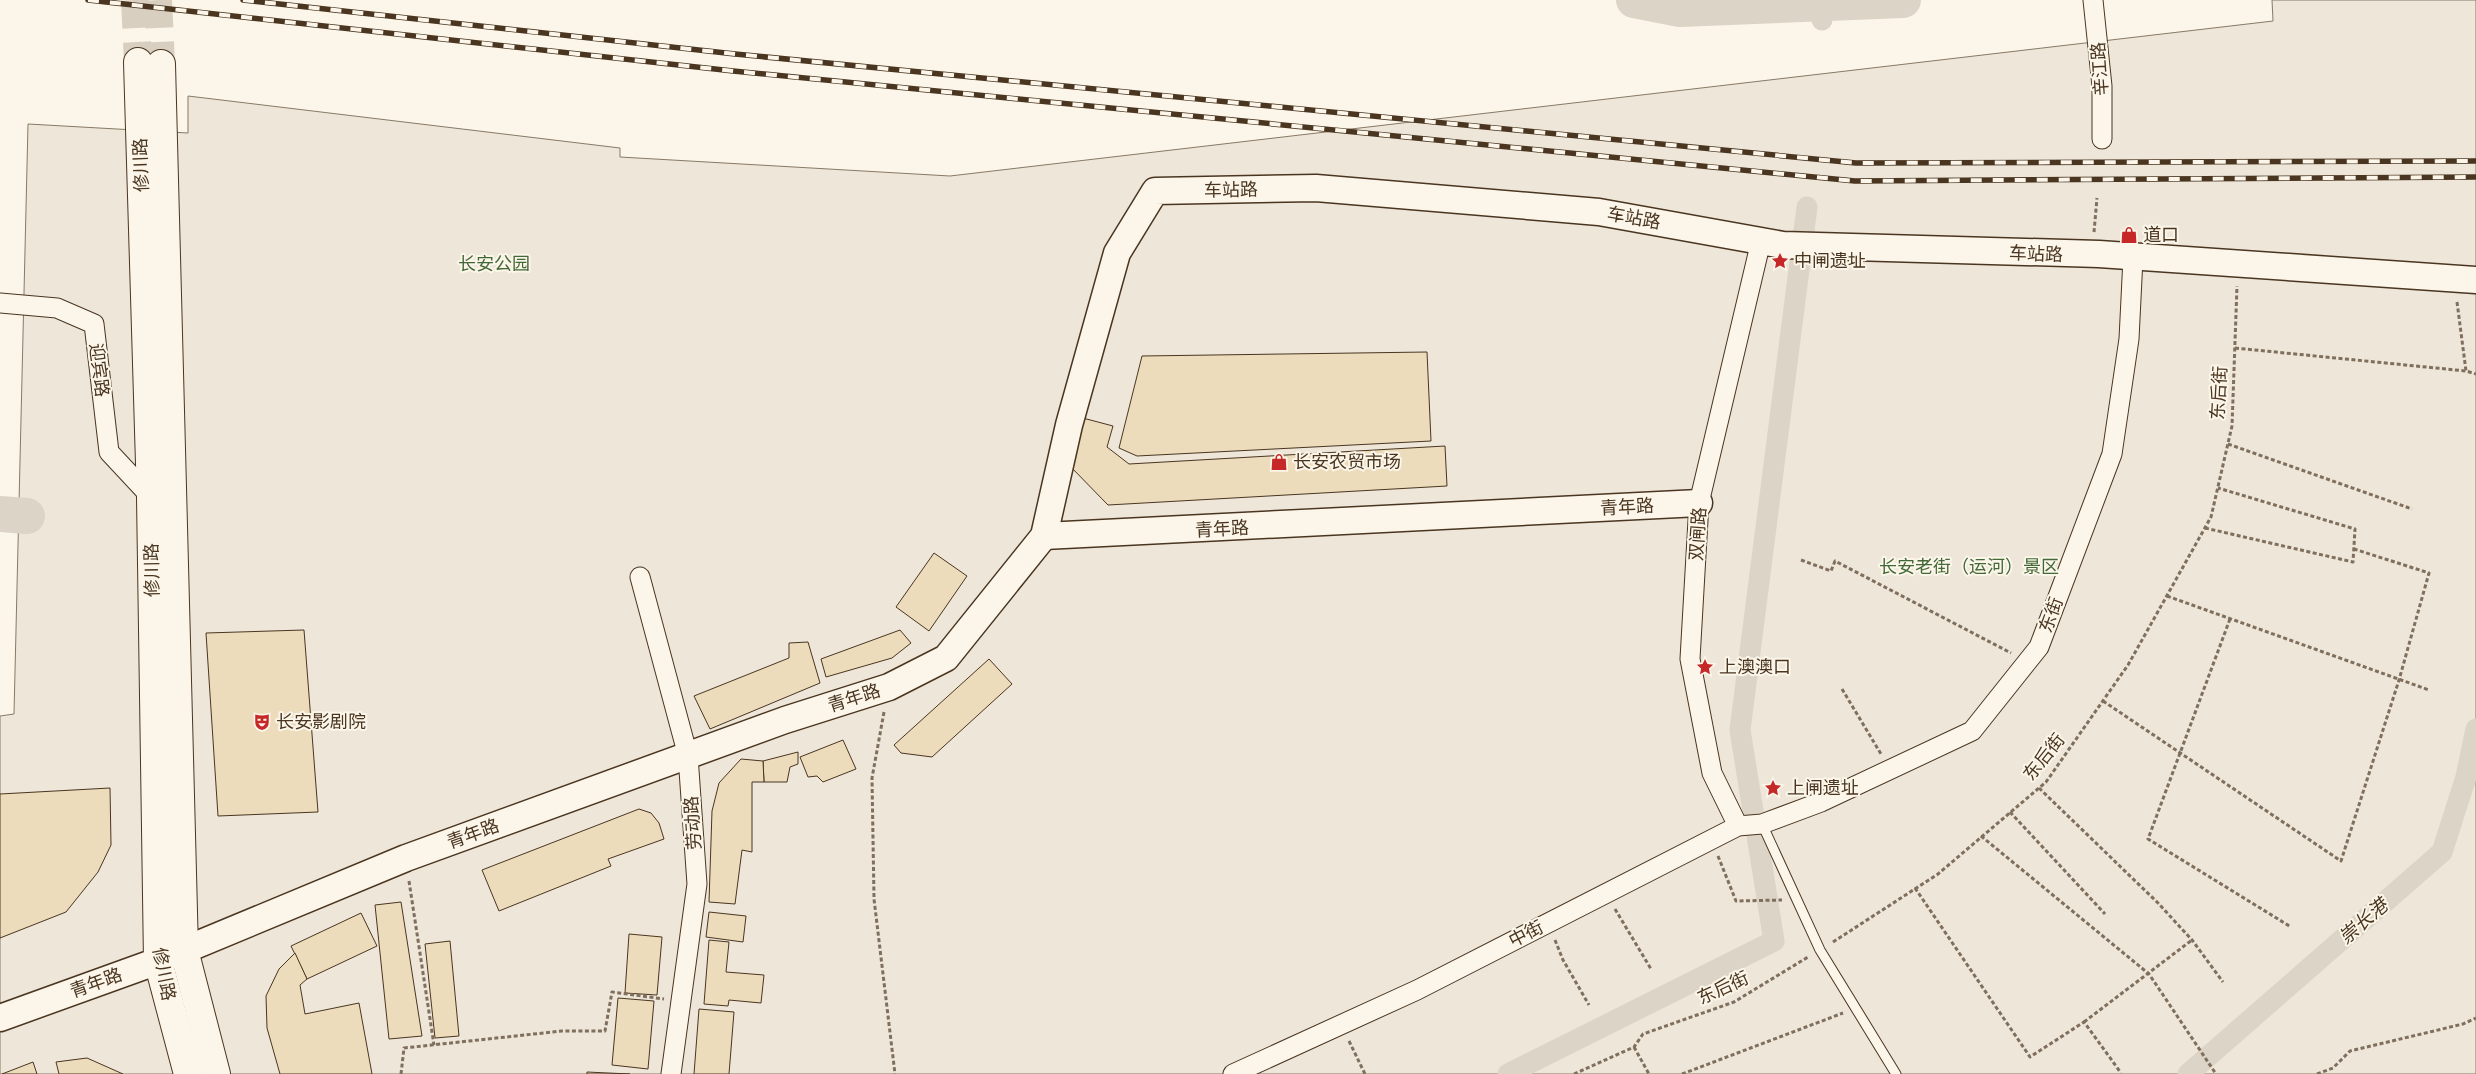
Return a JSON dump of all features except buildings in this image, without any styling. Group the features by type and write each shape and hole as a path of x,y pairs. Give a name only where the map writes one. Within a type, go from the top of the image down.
{"main road":[{"name":"修川路","path":"188,1074 158,960 150,497 150,63 184,950 216,1074"}],"street":[{"name":"辛江路","path":"2094,0 2102,86 2102,139"},
{"name":"车站路","path":"1044,536 1069,425 1117,253 1155,192 1316,188 1599,212 1772,243 2092,255 2465,280"},
{"name":"双闸路","path":"1750,825 1712,773 1690,659 1699,503 1772,243"},
{"name":"东街","path":"1821,802 1972,731 2039,647 2112,454 2128,339 2132,258"},
{"name":"迎宾路","path":"0,303 56,308 94,324 109,452 150,497"},
{"name":"青年路","path":"0,1018 184,950 406,858 785,720 889,687 946,658 1044,536 1699,503"},
{"name":"劳动路","path":"640,577 688,756 697,884 671,1074"},
{"name":"中街","path":"1233,1074 1417,990 1712,839 1821,802"}],"lane":[{"path":"1750,825 1820,950 1896,1074"}],"path":[{"path":"2092,255 2097,198"},
{"name":"东后街","path":"1574,1074 1634,1047 1643,1034 1734,1002 1820,950 1938,874 2046,782 2128,665 2211,517 2232,426 2238,265"},
{"path":"2465,280 2466,372"},
{"path":"2235,348 2476,374"},
{"path":"2228,444 2412,509"},
{"path":"2205,528 2353,562 2355,529 2218,488"},
{"path":"2103,701 2340,861 2399,680 2430,573 2354,549"},
{"path":"1801,560 1831,571 1836,561 2028,662"},
{"path":"2167,596 2429,690"},
{"path":"2230,618 2148,839 2291,927"},
{"path":"889,687 872,778 874,899 895,1074"},
{"path":"1842,689 1890,770"},
{"path":"2039,788 2158,903 2192,940 2223,982"},
{"path":"2010,812 2105,914"},
{"path":"1981,836 2148,974 2180,1018 2216,1074"},
{"path":"1712,839 1736,900 1786,900"},
{"path":"406,858 434,1045"},
{"path":"1915,888 2030,1057 2084,1022 2192,940"},
{"path":"1606,893 1651,970"},
{"path":"1548,923 1563,960 1589,1005"},
{"path":"401,1074 404,1048 562,1031 605,1031 612,992 680,999"},
{"path":"1682,1074 1856,1008"},
{"path":"2317,1074 2333,1068 2350,1051 2463,1024 2476,1018"},
{"path":"2084,1022 2122,1073"},
{"path":"1341,1025 1365,1074"},
{"path":"1634,1047 1649,1074"}],"green space":[{"name":"长安老街（运河）景区","path":"2272,0 2476,0 2476,1074 0,1074 0,716 14,714 28,124 188,133 188,96 620,148 620,157 950,176 2273,21"}],"waterway":[{"path":"1634,0 1680,9 1903,0"},
{"path":"1822,3 1822,20"},
{"path":"1508,1074 1774,941 1740,730 1807,207"},
{"path":"0,514 27,516"},
{"name":"崇长港","path":"2188,1074 2442,852 2466,777 2476,729"}],"tunnel":[{"path":"135,0 138,62"},
{"path":"158,0 161,64"}],"railway":[{"path":"88,0 733,71 1855,181 2476,177"},
{"path":"243,0 735,54 1856,163 2476,161"}],"place":[{"name":"道口","path":"2129,235"},
{"name":"中闸遗址","path":"1780,261"},
{"name":"长安农贸市场","path":"1279,462"},
{"name":"上澳澳口","path":"1705,667"},
{"name":"长安影剧院","path":"262,722"},
{"name":"上闸遗址","path":"1773,788"}],"park label":[{"name":"长安公园","path":"494,264"}]}
